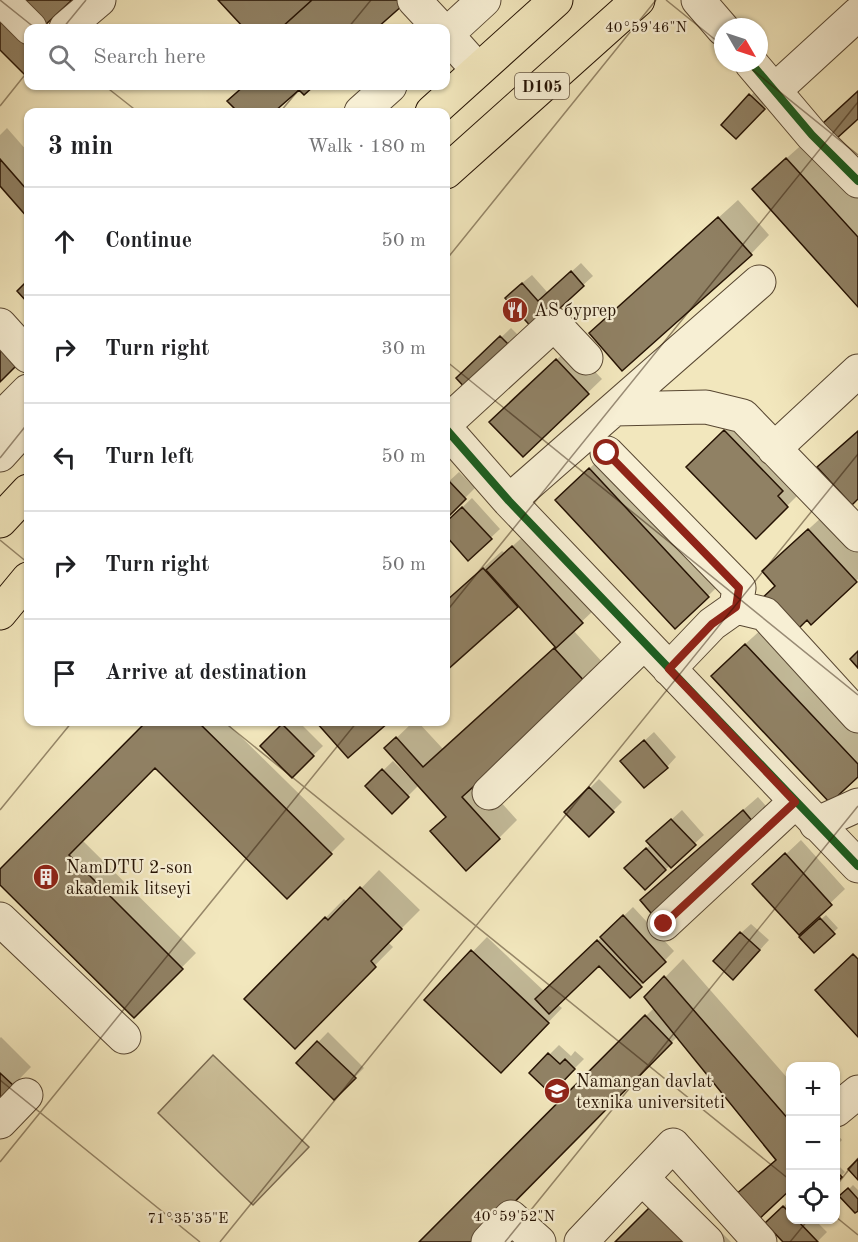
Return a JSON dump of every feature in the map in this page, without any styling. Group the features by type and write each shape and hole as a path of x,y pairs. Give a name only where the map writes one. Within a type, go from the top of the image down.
{"highway":[{"name":"D105","path":"436,108 556,0"},
{"name":"D105","path":"450,168 638,0"},
{"path":"0,521 24,495"},
{"path":"0,614 24,584"}],"street":[{"path":"2,0 26,24"},
{"path":"71,24 99,0"},
{"path":"414,0 436,24"},
{"path":"450,30 484,0"},
{"path":"698,0 714,19"},
{"path":"775,90 858,14"},
{"path":"450,38 478,70"},
{"path":"760,72 812,135 858,181"},
{"path":"365,108 386,90"},
{"path":"509,501 759,282"},
{"path":"450,419 554,324 586,358"},
{"path":"0,325 24,352"},
{"path":"774,449 858,371"},
{"path":"0,419 24,395"},
{"path":"614,409 706,407 743,416 857,533"},
{"path":"0,455 24,428"},
{"path":"450,434 509,501 644,643 833,834"},
{"path":"607,453 739,588 736,607 712,624 669,669"},
{"path":"736,607 765,614 858,716"},
{"path":"489,793 644,643"},
{"path":"664,924 833,834 858,805"},
{"path":"0,919 124,1037"},
{"path":"840,1107 858,1092"},
{"path":"0,1122 26,1095"},
{"path":"581,1242 673,1145 760,1242"},
{"path":"642,1178 707,1242"},
{"path":"488,1242 511,1217 539,1242"}],"shaded area":[{"path":"213,1055 309,1147 253,1205 158,1113"}],"building":[{"path":"18,0 72,0 46,24 40,24"},
{"path":"218,0 312,0 285,24 240,24"},
{"path":"312,0 399,0 403,5 382,24 285,24"},
{"path":"0,16 24,40 24,74 0,50"},
{"path":"239,90 299,90 279,108 234,108 227,101"},
{"path":"299,90 310,90 304,95"},
{"path":"858,91 858,119 836,139 822,124"},
{"path":"749,94 765,109 736,139 721,125"},
{"path":"786,158 858,237 858,307 752,189"},
{"path":"0,159 24,186 24,213 0,186"},
{"path":"718,217 752,255 622,371 589,333"},
{"path":"571,271 584,286 535,331 505,298 522,283 538,301"},
{"path":"24,284 24,299 17,291"},
{"path":"500,336 512,348 467,390 456,378"},
{"path":"0,347 17,365 0,382"},
{"path":"556,359 589,394 523,457 489,422"},
{"path":"724,430 783,491 778,496 788,507 756,539 686,467"},
{"path":"858,431 858,499 852,505 817,467"},
{"path":"589,468 709,597 675,629 555,500"},
{"path":"450,482 466,499 450,515"},
{"path":"462,507 492,539 468,561 450,541 450,518"},
{"path":"808,529 857,582 811,625 807,620 790,637 758,602 775,586 762,571"},
{"path":"512,546 583,623 556,648 486,570"},
{"path":"483,568 518,607 450,667 450,597"},
{"path":"745,644 858,764 858,777 830,803 711,676"},
{"path":"554,648 587,684 462,797 500,839 466,871 430,831 446,817 384,748 396,737 423,767"},
{"path":"858,651 858,668 850,659"},
{"name":"NamDTU 2-son akademik litseyi","path":"142,726 202,726 332,854 287,899 155,768 69,855 183,969 134,1018 0,885 0,869"},
{"path":"280,726 284,726 314,756 292,778 260,746"},
{"path":"320,726 384,726 348,758"},
{"path":"644,740 668,768 644,788 620,761"},
{"path":"382,769 409,797 392,814 365,786"},
{"path":"589,787 614,812 589,837 564,812"},
{"path":"743,810 759,829 656,919 640,900"},
{"path":"671,819 696,845 671,868 646,841"},
{"path":"646,848 666,870 645,890 624,868"},
{"path":"785,853 832,905 799,935 752,884"},
{"path":"360,887 402,929 371,961 376,967 295,1049 244,999 325,917 328,920"},
{"path":"623,915 666,962 643,983 600,937"},
{"path":"820,918 835,934 814,953 799,937"},
{"path":"740,932 760,950 733,980 713,961"},
{"path":"597,940 642,987 630,998 599,966 549,1014 535,999"},
{"path":"471,950 549,1023 501,1073 424,1000"},
{"path":"853,954 858,959 858,1037 815,990"},
{"path":"664,976 786,1116 786,1194 757,1221 735,1195 776,1160 644,997"},
{"path":"645,1015 672,1043 475,1242 419,1242"},
{"path":"317,1041 356,1078 334,1100 296,1063"},
{"path":"548,1053 560,1064 565,1059 575,1069 551,1094 529,1073"},
{"path":"0,1073 14,1086 0,1101"},
{"path":"858,1159 858,1180 848,1169"},
{"path":"848,1188 858,1199 858,1211 855,1213 840,1195"},
{"path":"654,1203 694,1242 615,1242"},
{"path":"783,1206 786,1209 786,1224 801,1224 818,1242 783,1242 765,1223"}],"cycle path":[{"path":"759,72 812,135 858,181"},
{"path":"450,434 509,501 858,866"}],"place":[{"name":"AS бургер","path":"515,310"},
{"name":"NamDTU 2-son akademik litseyi","path":"46,877"},
{"name":"Namangan davlat texnika universiteti","path":"557,1091"}],"route":[{"path":"607,453 739,588 736,607 712,624 669,669 795,802 664,924"}]}
